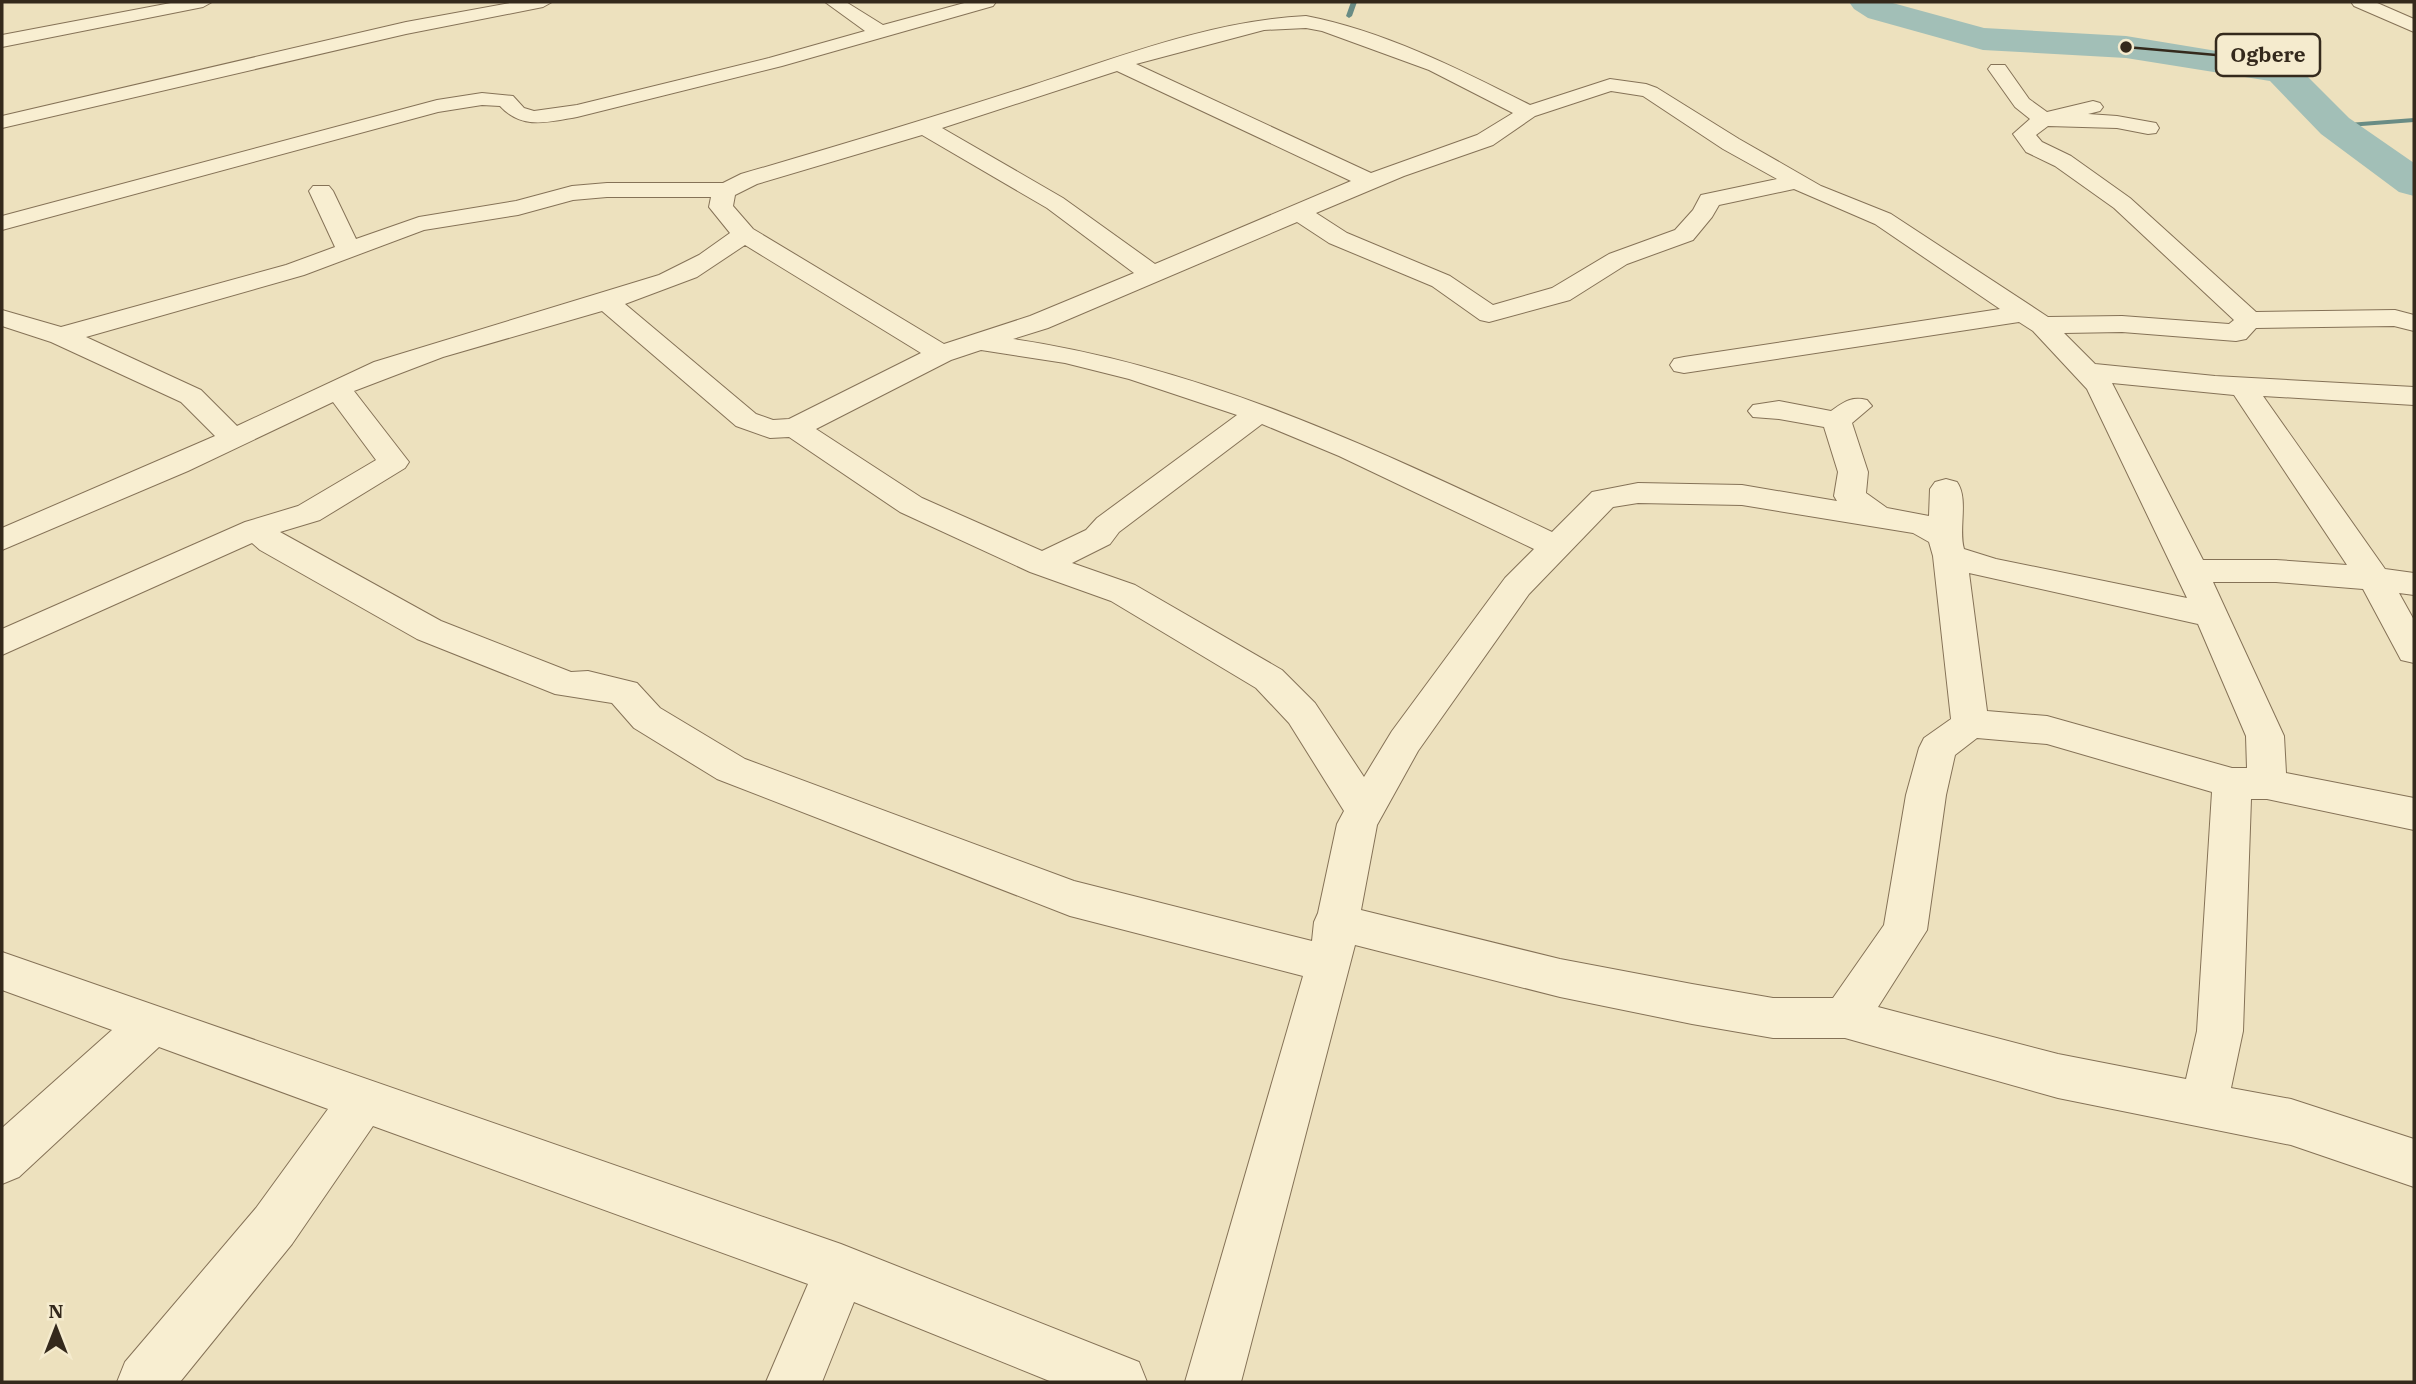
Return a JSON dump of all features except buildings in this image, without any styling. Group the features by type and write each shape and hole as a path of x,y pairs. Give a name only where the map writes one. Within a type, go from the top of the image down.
{"street":[{"path":"2,41 203,2"},
{"path":"2,122 405,28 543,2"},
{"path":"834,2 882,33"},
{"path":"2,223 438,106 482,99 506,100 517,112 532,118 577,111 882,33 987,2"},
{"path":"2360,2 2414,26"},
{"path":"2378,10 2414,11"},
{"path":"61,336 295,270 419,224 518,208 572,193 607,190 727,190 750,179 924,127 1163,49 1264,24 1306,22 1327,26 1436,66 1528,112"},
{"path":"1119,64 1371,182"},
{"path":"1998,69 2022,103 2043,119 2117,122 2148,128"},
{"path":"606,302 746,420 770,429 795,428 941,354 1039,322 1371,182 1485,140 1528,112 1602,86 1639,88 1731,144 1842,205 1882,219 2033,319 2089,372 2100,386 2192,572 2265,736 2250,783 2220,1031 2204,1105"},
{"path":"2093,107 2043,119 2024,134 2034,147 2063,161 2122,203 2249,320 2395,318 2414,323"},
{"path":"924,127 1055,203 1152,273"},
{"path":"1300,213 1338,238 1441,281 1489,314 1561,294 1618,259 1684,234 1704,212 1709,200 1798,181"},
{"path":"727,190 721,199 721,207 744,234 941,354"},
{"path":"321,191 349,250"},
{"path":"2,540 233,439 337,388 387,367 606,302 706,263 727,250 744,234"},
{"path":"2,318 61,336 191,396 233,439"},
{"path":"1684,365 2033,319 2236,333 2249,320"},
{"path":"979,343 1037,349 1156,377 1259,412 1402,473 1555,546"},
{"path":"2089,372 2243,387 2414,396"},
{"path":"2243,387 2374,579 2414,651"},
{"path":"2,643 256,529 309,513 394,462 337,388"},
{"path":"1763,411 1847,413 1853,472 1850,496 1880,519"},
{"path":"1042,564 1098,537 1108,525 1135,508 1259,412"},
{"path":"795,428 911,505 1042,564 1123,593 1269,679 1302,713 1365,811"},
{"path":"1946,489 1947,546 1970,724"},
{"path":"1213,1382 1332,943 1357,824 1405,741 1517,586 1603,499 1638,493 1742,495 1922,524 1947,546 1993,569 2210,615"},
{"path":"256,529 272,544 429,630 568,685 589,684 624,692 647,718 731,769 1070,898 1332,943 1560,978 1773,1018 1845,1018 2058,1076 2291,1122 2414,1163"},
{"path":"2192,572 2242,568 2414,584"},
{"path":"1845,1018 1905,930 1926,795 1938,748 1970,724 2047,730 2250,783 2414,814"},
{"path":"2,971 841,1270 1119,1382"},
{"path":"2,1160 151,1025"},
{"path":"145,1382 274,1226 362,1101"},
{"path":"794,1382 841,1270"}],"waterway":[{"path":"1349,16 1354,2"},
{"path":"1866,2 1880,11 1983,39 2126,47 2282,72 2335,126 2414,183"},
{"path":"2335,126 2414,120"}],"place":[{"name":"Ogbere","path":"2126,47"}]}
